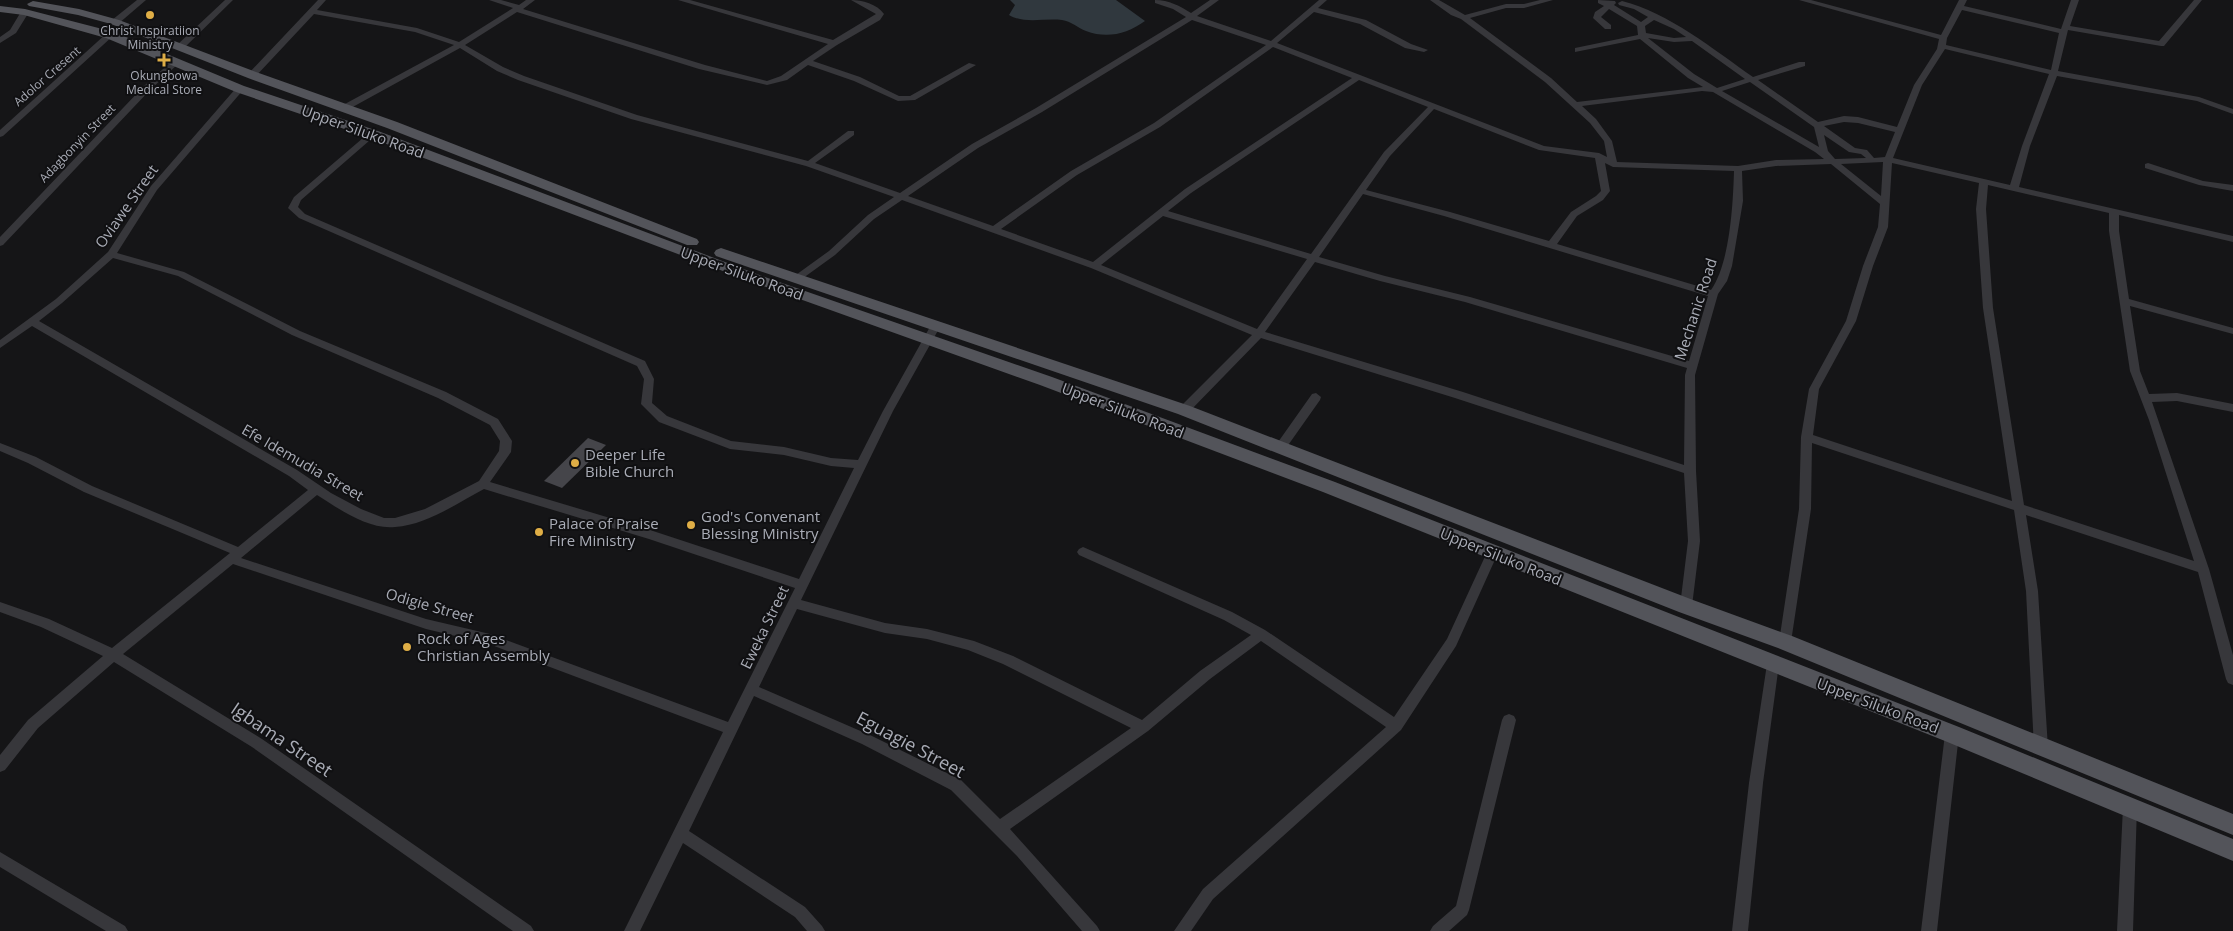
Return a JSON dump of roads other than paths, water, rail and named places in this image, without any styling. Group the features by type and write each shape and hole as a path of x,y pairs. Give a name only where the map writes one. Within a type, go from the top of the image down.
{"main road":[{"name":"Upper Siluko Road","path":"10,0 112,29 177,55 240,89 373,134 757,279 932,331 1184,410 1686,606 1785,642 2041,748 2233,824"},
{"name":"Upper Siluko Road","path":"0,9 33,5"},
{"name":"Upper Siluko Road","path":"177,55 252,75 346,108 682,238 932,331 1952,734 2233,850"}],"street":[{"name":"Adolor Cresent","path":"0,134 142,0"},
{"name":"Adagbonyin Street","path":"0,243 229,0"},
{"path":"252,75 322,0"},
{"path":"493,0 702,67 757,82 775,82 877,18 880,14 878,11 855,0"},
{"path":"346,108 460,45 530,0"},
{"path":"682,0 834,44"},
{"path":"796,279 832,254 871,217 974,146 1039,110 1191,17 1215,0"},
{"path":"995,229 1074,172 1157,125 1271,45 1323,0"},
{"path":"1434,0 1464,17 1548,80 1593,121 1608,141 1613,164"},
{"path":"1464,17 1506,6 1524,6 1549,0"},
{"path":"1599,0 1610,4 1641,26 1642,36 1691,76 1832,161 1884,203"},
{"path":"1608,27 1597,18 1598,14 1610,4 1638,0"},
{"path":"1803,0 1942,42 2054,73 2233,106"},
{"path":"2014,188 2026,146 2054,73 2064,29 2075,0"},
{"path":"1785,642 1805,509 1806,437 1814,390 1851,321 1883,226 1888,159 1898,130 1918,85 1942,42 1959,3 2064,29 2161,44 2198,0"},
{"path":"1158,1 1176,7 1191,17 1238,31 1542,148 1599,156 1613,164 1738,169 1761,163 1888,159 2233,239"},
{"path":"1622,3 1637,7 1670,23 1691,39 1716,53 1732,67 1751,78 1852,150 1864,152 1870,158 1870,161"},
{"path":"0,41 13,31 33,5"},
{"path":"1313,9 1363,22 1408,46 1424,50"},
{"path":"312,11 417,30 460,45 500,69 521,78 634,117 808,164 995,229 1094,266 1259,334 1459,395 1690,471"},
{"path":"1641,26 1648,19 1655,17"},
{"path":"1578,50 1642,36 1655,36 1674,40 1691,39"},
{"path":"807,62 857,78 891,96 905,99 912,98 972,65"},
{"path":"1574,105 1702,89 1717,90 1751,78 1774,74 1802,64"},
{"path":"1094,266 1188,191 1359,77"},
{"name":"Oviawe Street","path":"0,346 33,322 111,254 154,188 240,89"},
{"path":"2199,99 2233,112"},
{"path":"1184,410 1259,334 1387,154 1433,106"},
{"path":"1818,125 1844,119 1858,120 1898,130"},
{"path":"1818,125 1824,152 1832,161"},
{"path":"808,164 851,133"},
{"path":"373,134 297,199 293,208 302,216 641,364 648,379 646,404 663,419 730,445 784,451 831,462 862,464"},
{"path":"1550,246 1573,214 1582,207 1602,199 1606,191 1599,156"},
{"path":"2148,166 2202,183 2233,188"},
{"name":"Mechanic Road","path":"1686,606 1694,541 1690,471 1690,375 1712,294 1722,281 1726,266 1738,201 1738,169"},
{"path":"1984,180 1980,209 1988,308 2032,590 2041,748"},
{"path":"1361,191 1448,214 1712,294"},
{"path":"2114,211 2114,231 2135,371 2203,569 2233,679"},
{"path":"1160,212 1312,259 1467,300 1692,366"},
{"path":"111,254 181,274 296,332 416,383 494,422 506,441 505,452 483,484 650,535 802,585"},
{"path":"2124,301 2233,331"},
{"name":"Efe Idemudia Street","path":"33,322 293,472 316,490 380,522 395,523 420,516 483,484"},
{"name":"Eweka Street","path":"632,931 862,464 932,331"},
{"path":"1280,448 1316,397"},
{"path":"2144,398 2177,397 2233,408"},
{"path":"1806,437 2203,569"},
{"name":"Odigie Street","path":"0,447 32,460 88,489 235,556 426,624 490,639 731,729"},
{"path":"0,766 33,724 113,655 316,490"},
{"path":"1083,552 1193,600 1261,634 1396,726"},
{"path":"1182,931 1208,894 1396,726 1452,642 1492,553"},
{"path":"793,603 885,628 927,634 969,645 1008,660 1066,687 1143,727"},
{"name":"Igbama Street","path":"0,607 45,623 113,655 257,743 526,931"},
{"path":"999,828 1143,727 1206,675 1261,634"},
{"path":"1740,931 1756,783 1773,664"},
{"name":"Eguagie Street","path":"751,689 867,740 956,785 1022,850 1092,931"},
{"path":"1438,931 1462,910 1510,720"},
{"path":"1929,931 1952,734"},
{"path":"2125,931 2130,807"},
{"path":"681,834 800,912 816,931"},
{"path":"0,859 120,931"}],"place":[{"name":"Christ Inspiratiion Ministry","path":"150,15"},
{"name":"Okungbowa Medical Store","path":"164,60"},
{"name":"Deeper Life Bible Church","path":"575,463"},
{"name":"God's Convenant Blessing Ministry","path":"691,525"},
{"name":"Palace of Praise Fire Ministry","path":"539,532"},
{"name":"Rock of Ages Christian Assembly","path":"407,647"}]}
